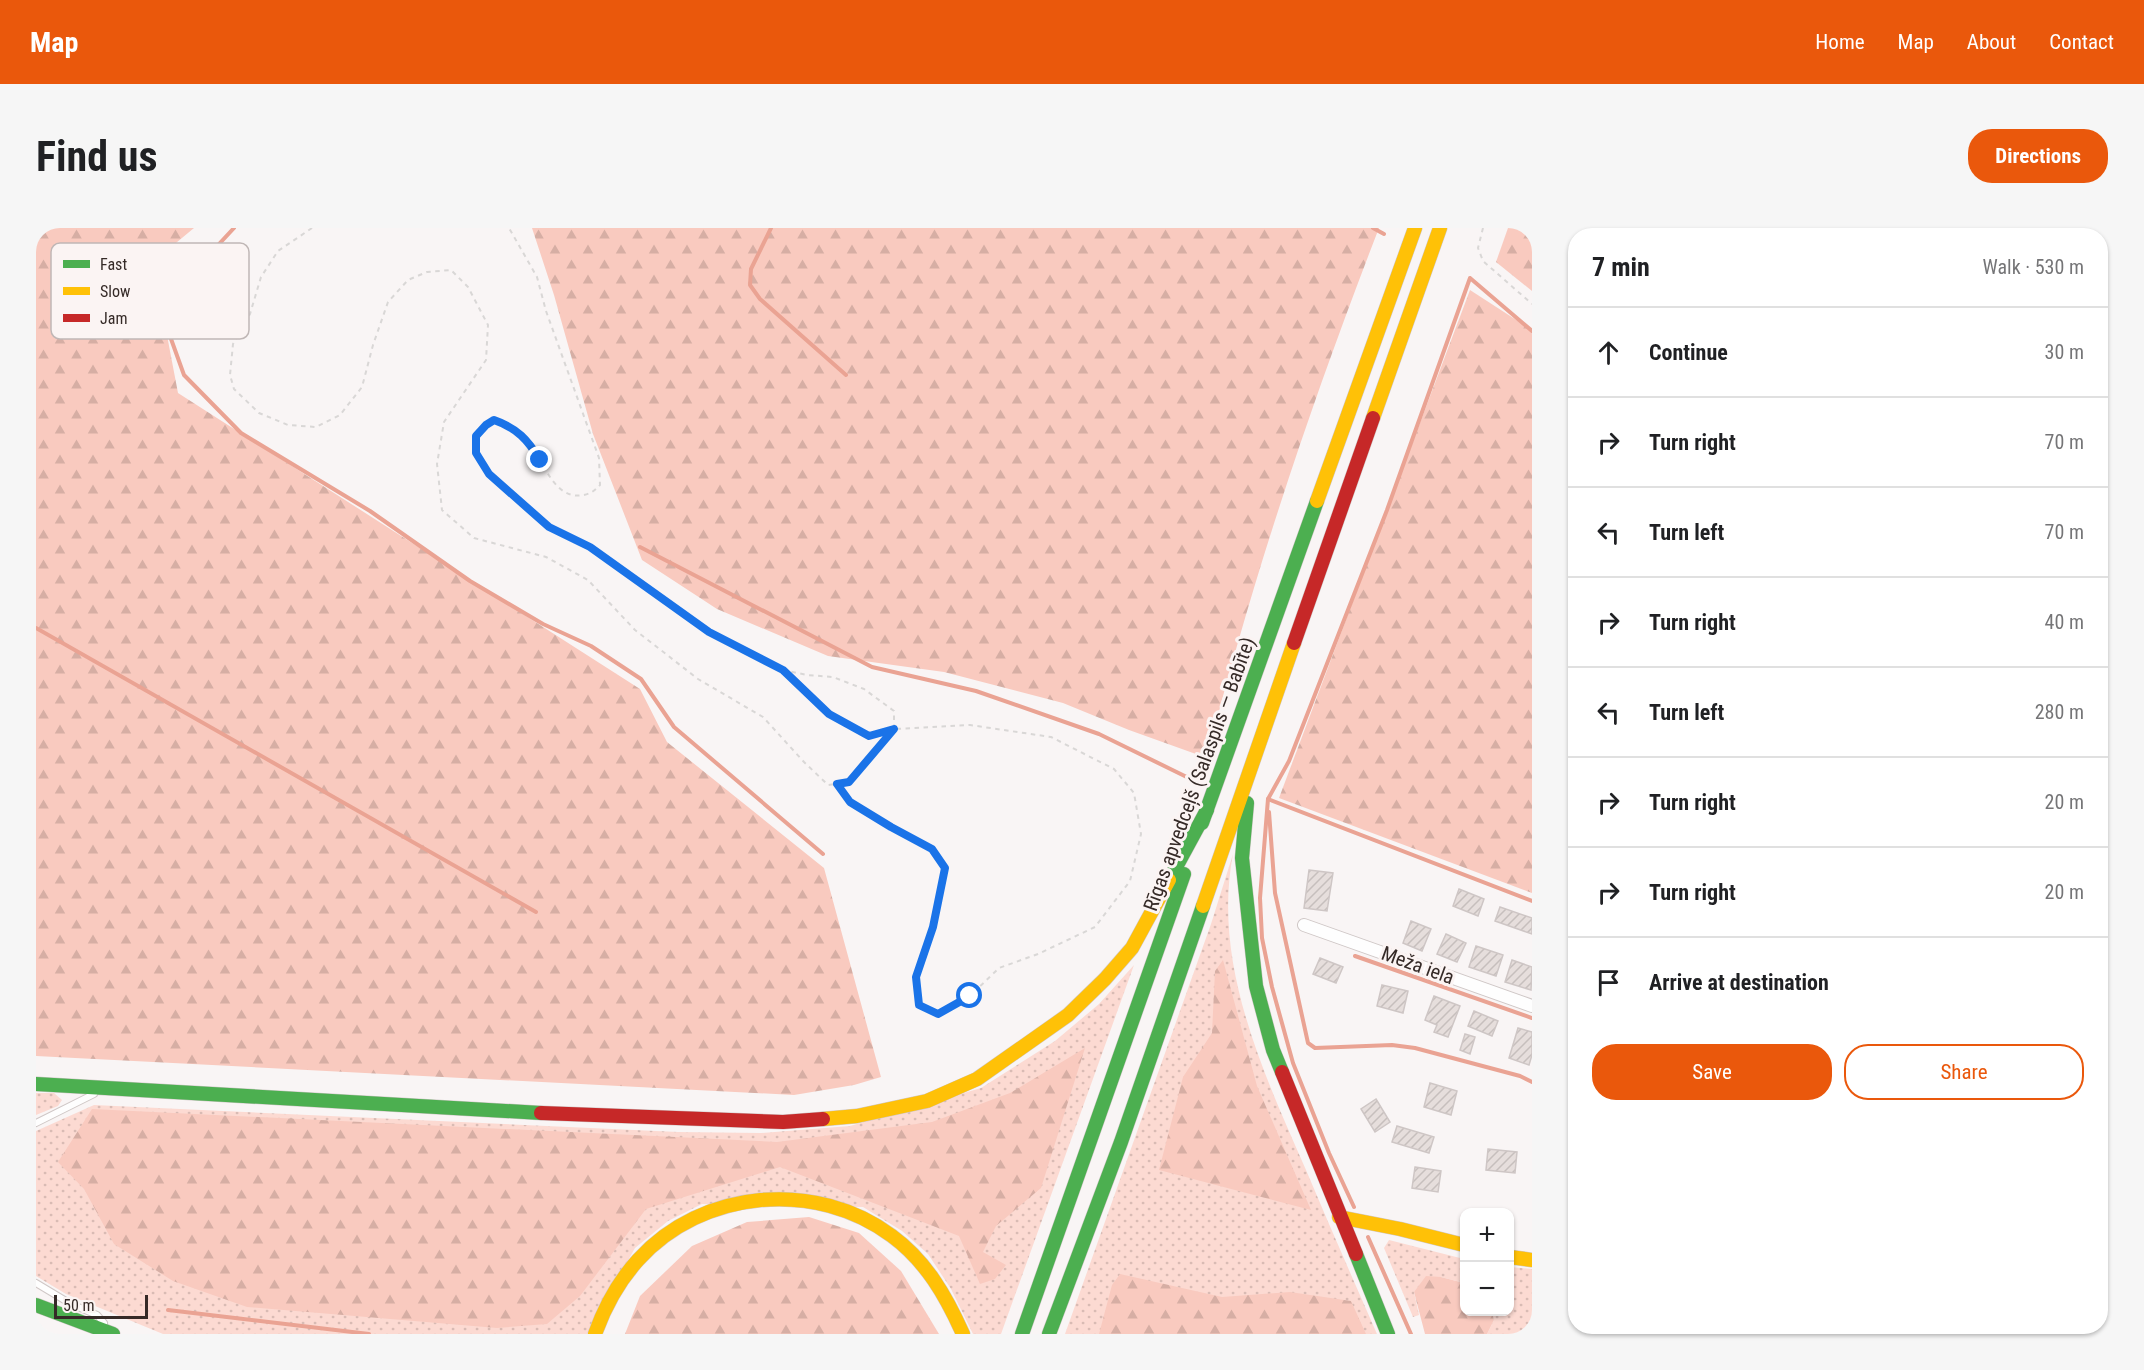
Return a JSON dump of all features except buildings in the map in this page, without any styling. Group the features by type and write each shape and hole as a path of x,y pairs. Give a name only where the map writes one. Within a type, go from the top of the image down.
{"main road":[{"name":"Rīgas apvedceļš (Salaspils — Babīte)","path":"1022,1334 1206,810 1415,228"},
{"path":"1049,1334 1121,1142 1440,228"},
{"path":"1255,755 1246,809 1242,858 1256,986 1273,1050 1388,1334"},
{"path":"36,1084 582,1115 783,1122 856,1116 927,1101 987,1073 1068,1015 1105,979 1132,948 1206,810"},
{"path":"595,1334 609,1299 620,1282 630,1268 658,1240 702,1215 731,1206 778,1198 803,1199 829,1204 861,1217 891,1234 930,1272 956,1316 963,1334"},
{"path":"1339,1217 1460,1244"},
{"path":"1514,1258 1532,1260"},
{"path":"36,1305 114,1334"}],"street":[{"name":"Meža iela","path":"1304,925 1532,1006"}],"lane":[{"path":"36,1123 82,1102 105,1088"},
{"path":"36,1283 71,1304 97,1315 114,1334"}],"path":[{"path":"249,316 261,277 278,251 312,228"},
{"path":"236,339 233,344 230,375 234,389 259,412 288,425 316,427 340,416 362,387 388,302 408,280 428,272 451,270 468,287 488,325 486,360 444,422 437,464 442,510 474,538 546,557 588,580 635,630 698,679 763,717 828,785 849,782 894,729 894,711 864,689 832,677 783,670 709,632 590,547 549,527 489,474 476,453 476,436 494,420 510,425 529,441 561,490 575,496 593,493 600,485 599,458 546,311 537,277 509,228"},
{"path":"1484,228 1478,248 1483,261 1532,304"},
{"path":"783,670 829,714 869,736 894,729 970,725 1051,737 1114,769 1134,793 1141,834 1130,881 1095,927 1038,954 999,968 970,996 938,1014 919,1005 916,977 933,927 945,868 932,849 850,802 837,784"}],"shaded area":[{"path":"1233,854 1228,895 1230,936 1236,976 1258,1056 1377,1334 1065,1334 1211,924"},
{"path":"1134,965 1001,1334 973,1334 951,1289 928,1254 902,1231 863,1207 702,1204 668,1221 635,1248 587,1334 163,1334 66,1294 36,1276 36,1131 94,1105 678,1132 761,1133 850,1126 981,1088 1055,1041 1099,1004"},
{"path":"36,1093 54,1093 62,1100 58,1106 36,1115"},
{"path":"1389,1240 1460,1258 1460,1282 1441,1277 1414,1292 1419,1315 1413,1317 1384,1248"},
{"path":"1514,1267 1532,1269 1532,1334 1487,1334 1494,1320 1493,1316 1514,1316"}],"green space":[{"path":"36,228 194,228 176,243 51,243 51,339 168,339 178,393 640,689 667,742 824,868 881,1077 854,1085 794,1095 36,1056"},
{"path":"532,228 1379,228 1330,358 1285,490 1243,624 1207,758 1063,703 944,672 828,656 717,609 642,560 593,434 554,295"},
{"path":"1508,228 1532,228 1532,291 1496,262"},
{"path":"1470,290 1532,330 1532,893 1279,798"},
{"path":"1223,960 1257,1086 1311,1210 1159,1170 1183,1077 1212,1033 1215,971"},
{"path":"1085,1048 1041,1188 996,1226 983,1252 1006,1265 995,1279 980,1284 959,1236 780,1167 646,1209 580,1296 547,1324 497,1328 247,1307 173,1281 114,1244 84,1189 58,1162 92,1109 777,1142 932,1122 1010,1093"},
{"path":"809,1217 859,1233 901,1271 939,1334 625,1334 640,1296 692,1246 747,1222"},
{"path":"1120,1274 1222,1297 1290,1292 1351,1301 1366,1334 1099,1334 1112,1285"},
{"path":"1426,1276 1460,1282 1460,1316 1493,1316 1494,1320 1487,1334 1425,1334 1414,1292"}],"waterway":[{"path":"220,243 234,228"},
{"path":"771,228 751,269 750,285 760,299 846,375"},
{"path":"1373,228 1384,234"},
{"path":"1354,1207 1329,1153 1293,1063 1272,987 1262,938 1260,898 1268,799 1289,761 1387,510 1470,278 1532,331"},
{"path":"171,339 184,375 241,433 370,511 470,581 543,624 591,646 641,679 674,727 823,854"},
{"path":"640,547 872,667 976,691 1099,734 1201,784"},
{"path":"36,628 536,912"},
{"path":"1268,799 1532,901"},
{"path":"1269,812 1275,893 1308,1043 1315,1048 1392,1045 1415,1048 1520,1076 1532,1082"},
{"path":"1355,956 1532,1018"},
{"path":"1368,1237 1411,1334"},
{"path":"168,1310 369,1334"}],"traffic: fast":[{"path":"1202,823 1317,501"},
{"path":"1247,803 1242,858 1256,986 1273,1050 1282,1072"},
{"path":"1169,880 1207,810"},
{"path":"1022,1334 1184,874"},
{"path":"1049,1334 1121,1142 1203,906"},
{"path":"36,1084 541,1113"},
{"path":"1356,1254 1388,1334"},
{"path":"36,1305 113,1334"}],"traffic: slow":[{"path":"1317,501 1415,228"},
{"path":"1373,418 1440,228"},
{"path":"1203,906 1294,643"},
{"path":"823,1119 857,1116 927,1101 977,1079 1068,1015 1105,979 1132,948 1169,880"},
{"path":"595,1334 608,1304 624,1277 638,1260 664,1236 694,1218 726,1206 760,1200 795,1200 829,1206 862,1218 892,1236 915,1257 934,1280 963,1334"},
{"path":"1339,1217 1460,1244"},
{"path":"1514,1258 1532,1260"}],"traffic: jam":[{"path":"1294,643 1373,418"},
{"path":"1282,1072 1356,1254"},
{"path":"541,1113 783,1122 823,1119"}],"route":[{"path":"540,460 529,441 510,425 494,420 476,436 476,453 489,474 549,527 590,547 641,581 709,632 783,670 829,714 869,736 894,729 849,782 837,784 850,802 932,849 945,868 933,927 916,977 919,1005 938,1014 970,996"}]}
